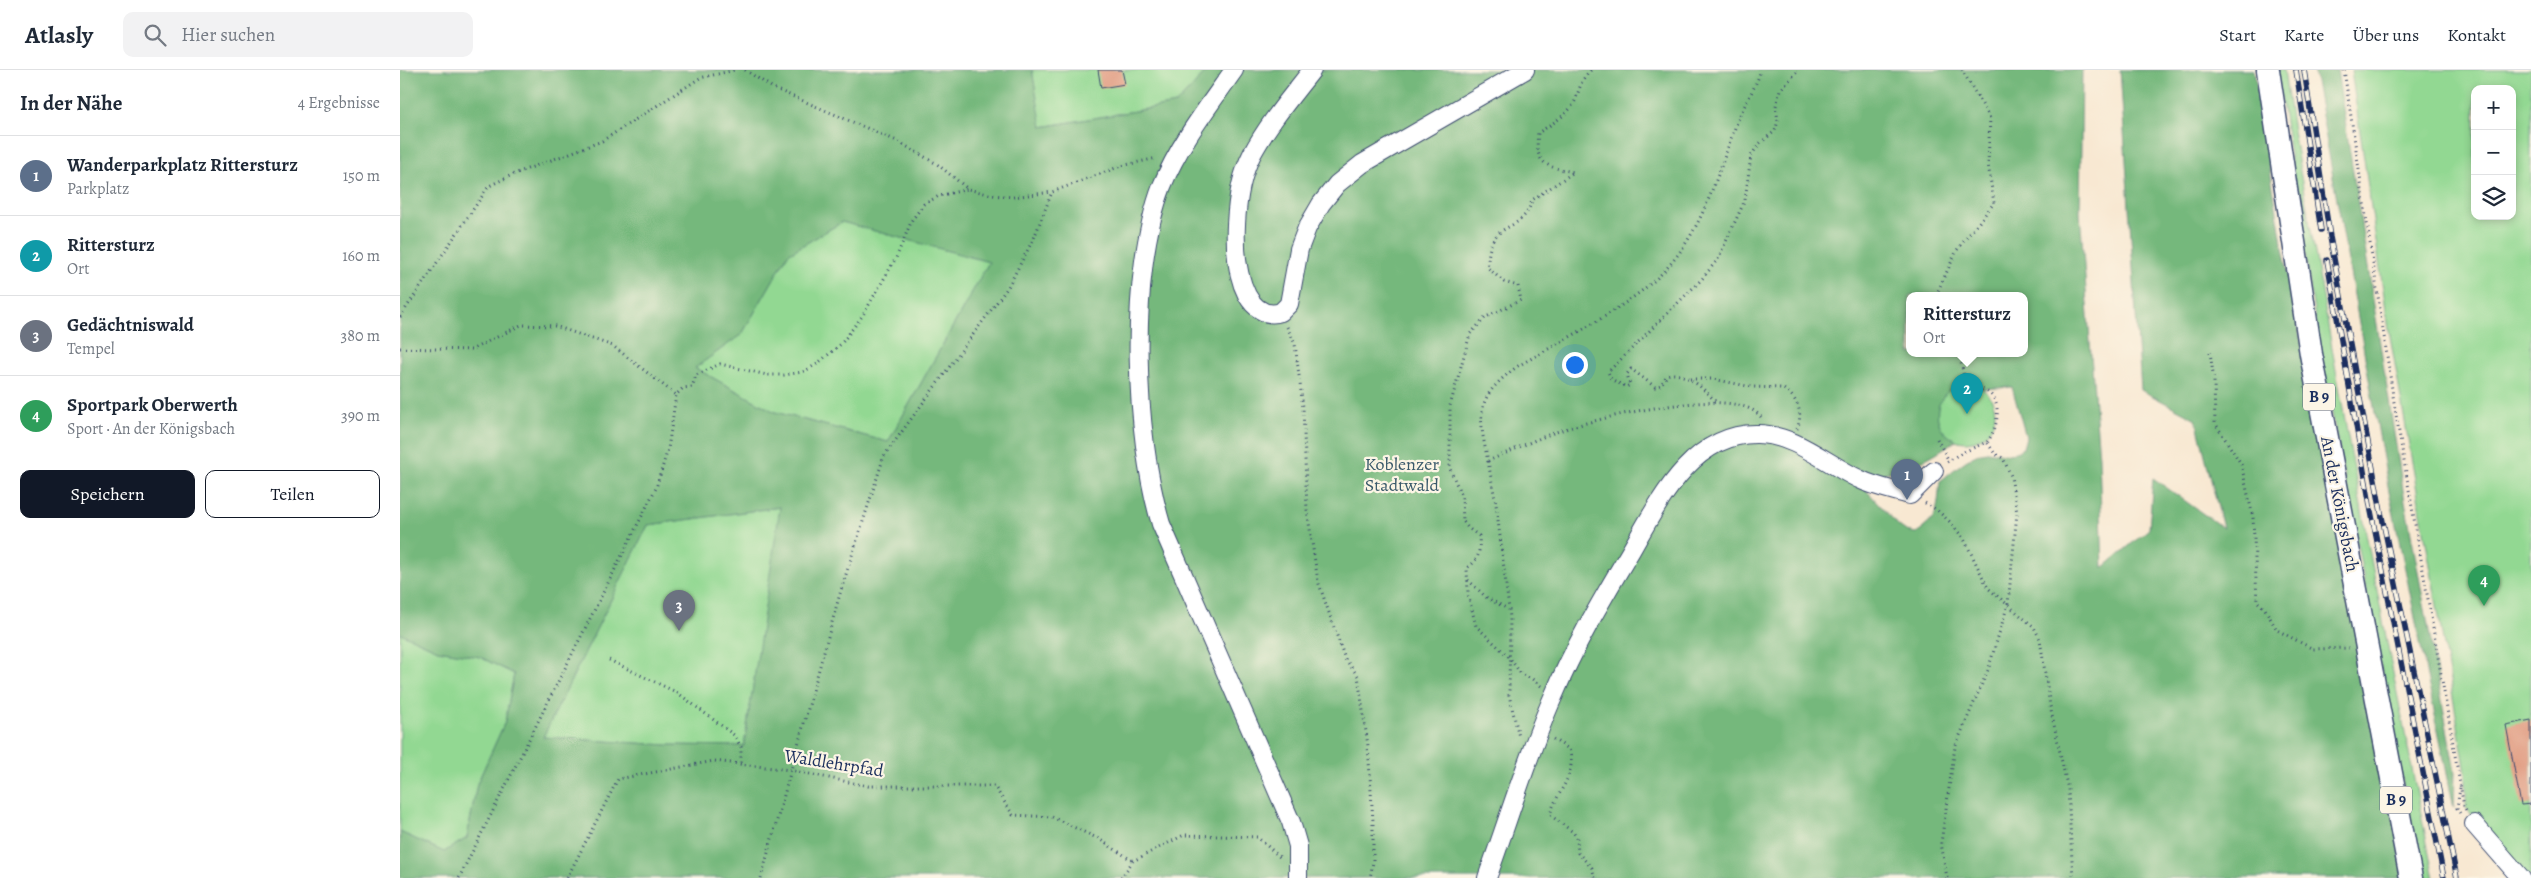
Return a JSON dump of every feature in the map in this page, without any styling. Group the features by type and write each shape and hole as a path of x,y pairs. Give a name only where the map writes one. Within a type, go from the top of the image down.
{"main road":[{"name":"An der Königsbach","path":"2268,70 2311,354 2411,878"}],"street":[{"path":"1234,70 1174,160 1155,208 1142,285 1140,363 1142,422 1149,475 1158,516 1171,551 1291,822 1298,846 1298,878"},
{"path":"1312,70 1278,114 1251,156 1242,184 1236,222 1237,253 1244,288 1254,306 1261,311 1271,313 1281,312 1287,308 1290,301 1299,249 1307,228 1321,204 1337,184 1362,164 1526,70"},
{"path":"1487,878 1538,732 1553,696 1593,614 1673,481 1697,457 1721,442 1745,434 1765,434 1791,443 1860,480 1910,495 1934,471"},
{"path":"2474,824 2521,878"}],"path":[{"path":"400,316 488,186 514,174 602,141 700,78 735,70"},
{"path":"745,70 773,88 897,141 936,164 968,189 992,195 1013,197 1052,192 1136,161 1167,157 1174,160"},
{"path":"1553,696 1532,679 1521,674 1509,656 1476,626 1471,612 1467,568 1475,562 1480,553 1479,536 1468,528 1463,521 1462,497 1450,469 1450,406 1470,334 1486,317 1521,300 1518,286 1504,282 1488,268 1488,252 1491,240 1498,232 1518,221 1529,212 1532,200 1574,172 1554,168 1540,159 1536,149 1538,133 1565,114 1574,103 1581,80 1591,70"},
{"path":"1530,754 1517,734 1509,695 1509,610 1496,504 1481,432 1482,407 1487,394 1501,379 1518,366 1630,299 1658,277 1690,238 1704,213 1741,114 1761,70"},
{"path":"1791,443 1801,420 1801,412 1788,391 1782,388 1752,387 1713,380 1690,379 1671,374 1665,377 1661,385 1655,387 1631,369 1627,374 1630,385 1626,387 1611,379 1608,372 1702,279 1718,259 1745,200 1751,156 1759,144 1775,131 1778,121 1777,101 1780,90 1799,70"},
{"path":"1937,292 1957,250 1994,203 1988,164 1990,118 1962,70"},
{"path":"2344,70 2395,409 2464,806 2474,824"},
{"path":"459,878 656,488 668,449 676,396 683,388 692,386 696,375 720,364 767,374 784,375 803,372 817,364 840,344 863,315 896,258 912,220 924,204 939,196 968,189"},
{"path":"761,878 841,590 884,456 1008,287 1034,238 1052,192"},
{"path":"1281,312 1295,344 1303,407 1307,510 1318,581 1345,659 1358,676 1368,746 1373,821 1373,862 1370,878"},
{"path":"400,348 471,350 520,325 555,326 613,346 676,396"},
{"path":"2210,352 2214,381 2215,424 2241,464 2254,518 2257,601 2265,609 2277,630 2313,649 2367,645"},
{"path":"1938,439 1949,461 1962,452 1987,442 1992,436 1996,425 1995,402 1986,391 1966,386 1960,357"},
{"path":"1690,379 1716,402"},
{"path":"1488,461 1559,431 1613,415 1716,402 1742,404 1750,408 1765,423 1765,434"},
{"path":"1947,878 1941,844 1955,747 1988,670 2008,604 2017,513 2011,476 2004,456 1995,454 1987,442"},
{"path":"1937,510 1964,539 1988,588 2034,627 2044,653 2050,706 2068,790 2073,878"},
{"path":"1468,580 1487,598 1509,610"},
{"path":"609,660 678,693 734,734 740,747 740,764"},
{"path":"1538,732 1569,749 1572,757 1569,775 1550,815 1578,838 1578,853 1592,868 1596,878"},
{"name":"Waldlehrpfad","path":"567,878 618,779 703,761 790,770 868,786 994,786 1013,815 1052,817 1099,839 1133,861"},
{"path":"2461,784 2457,808 2461,814 2474,824"},
{"path":"1121,878 1133,861 1184,835 1257,837 1265,845"}],"green space":[{"name":"Koblenzer Stadtwald","path":"400,70 1032,70 1042,127 1176,104 1208,70 2082,70 2080,213 2099,457 2103,568 2149,529 2153,478 2223,528 2196,419 2141,390 2120,70 2254,70 2282,243 2405,878 400,878 400,832 444,852 467,838 477,784 505,722 514,674 480,657 438,650 400,633","holes":["842,222 989,262 888,442 775,412 695,368 742,334 788,254","1963,384 1982,389 2012,387 2026,437 2023,448 2011,454 1982,453 1965,461 1940,481 1936,512 1924,528 1916,533 1906,531 1899,526 1867,491 1873,476 1916,463 1956,440 1941,427 1938,419 1938,410 1940,401 1946,394 1953,388","780,507 744,746 667,745 543,737 648,525"]},
{"path":"1032,70 1208,70 1176,104 1041,127"},
{"path":"2277,70 2284,70 2298,162 2351,455 2434,878 2421,878 2319,345"},
{"path":"2314,70 2337,70 2403,490 2455,772 2454,808 2388,486"},
{"path":"2351,70 2531,70 2531,876 2524,875 2466,808 2466,772 2389,330"},
{"path":"842,222 989,262 888,442 775,412 695,368 742,334 788,254"},
{"path":"1966,384 1977,386 1987,392 1993,402 1995,413 1993,424 1987,434 1977,440 1966,442 1955,440 1945,434 1939,424 1937,413 1939,402 1945,392 1955,386"},
{"path":"781,507 744,746 667,745 543,737 648,525"},
{"path":"400,633 438,650 480,657 514,674 505,722 477,784 467,838 444,852 400,832"}],"building":[{"path":"1098,70 1122,70 1125,84 1101,88"},
{"path":"2531,720 2531,804 2521,805 2506,725"}],"railway":[{"path":"2296,70 2321,230"},
{"path":"2304,70 2330,237 2381,512 2457,878"},
{"path":"2327,260 2371,511 2444,878"}],"place":[{"name":"Rittersturz","path":"1967,414"},
{"name":"Wanderparkplatz Rittersturz","path":"1907,500"},
{"name":"Sportpark Oberwerth","path":"2484,606"},
{"name":"Gedächtniswald","path":"679,631"}]}
